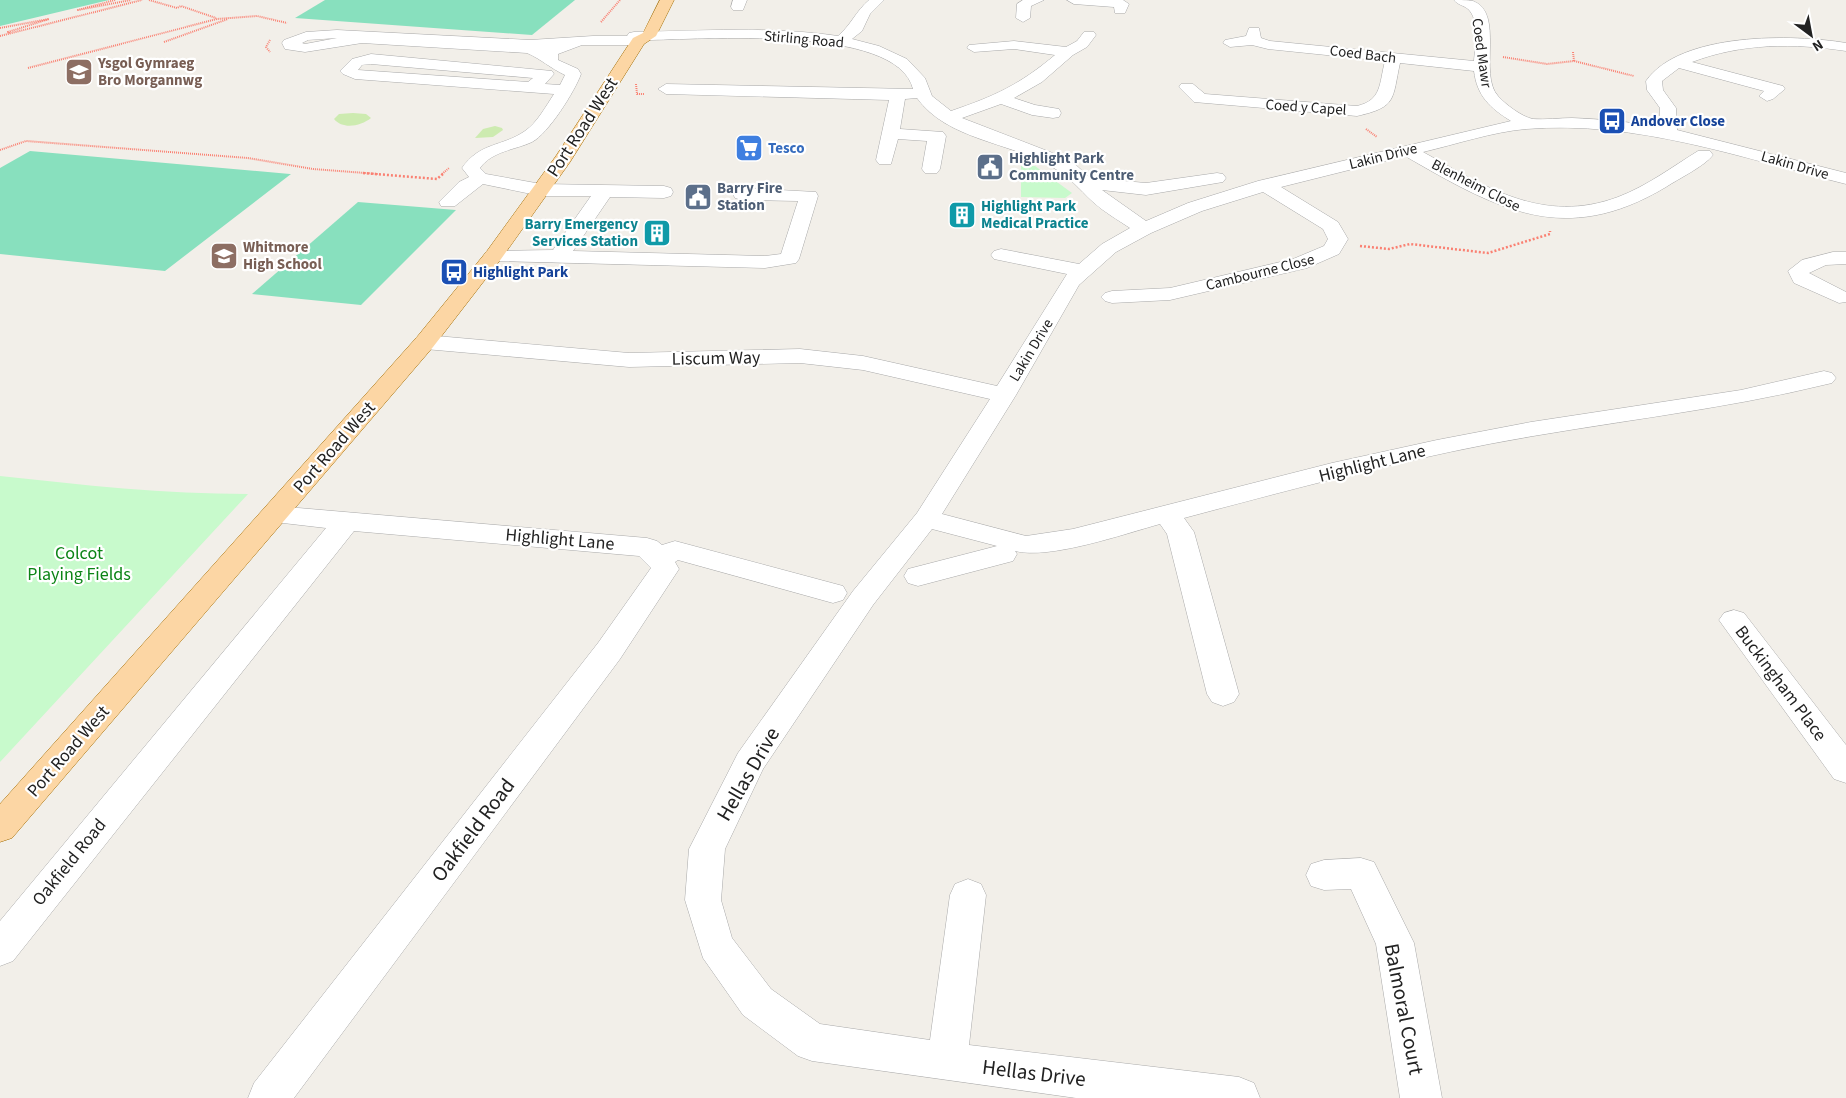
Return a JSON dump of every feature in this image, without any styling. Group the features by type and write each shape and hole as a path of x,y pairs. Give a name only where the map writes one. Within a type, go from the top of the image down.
{"main road":[{"name":"Port Road West","path":"642,35 656,0"},
{"name":"Port Road West","path":"0,828 425,342 494,255 564,158 642,35 667,0"}],"street":[{"path":"842,40 857,28 864,12 877,0"},
{"path":"1023,18 1024,4 1037,0"},
{"path":"1074,0 1122,4 1120,10"},
{"name":"Coed Mawr","path":"1461,0 1470,2 1479,15 1483,39 1482,78 1488,94 1504,109 1528,124"},
{"name":"Stirling Road","path":"554,61 528,49 416,41 356,39 298,48 290,46 289,43 306,36 337,34 530,44 571,43 642,35 731,34 842,40 884,53 900,61 917,77 922,94 929,103 965,126 1035,151 1071,170 1101,199 1144,229"},
{"path":"948,116 1001,99 1036,79 1068,52 1082,44 1089,35"},
{"name":"Coed Bach","path":"1230,43 1253,36 1293,48 1393,58 1483,62"},
{"path":"1668,133 1668,108 1655,90 1654,81 1659,74 1678,63 1702,53 1747,43 1803,42 1846,47"},
{"path":"571,43 556,48 551,52 554,61 573,74 565,90 534,133 514,144 484,153 475,160 471,168 480,178 541,190 664,192"},
{"path":"974,48 1014,45 1068,52"},
{"name":"Coed y Capel","path":"1200,99 1357,111 1374,107 1384,99 1393,58"},
{"path":"532,87 546,75 542,72 371,59 358,62 348,71 355,74 565,90"},
{"path":"542,72 554,61"},
{"path":"1678,63 1777,89 1767,96"},
{"path":"1181,106 1200,99 1187,87"},
{"path":"666,89 922,94"},
{"path":"885,160 898,95"},
{"path":"1001,99 1032,110 1053,113"},
{"name":"Lakin Drive","path":"1004,395 1071,282 1108,248 1144,229 1195,207 1265,185 1510,126 1570,123 1620,126 1668,133 1721,144 1846,179"},
{"path":"891,134 937,136 932,169"},
{"name":"Blenheim Close","path":"1407,150 1493,197 1521,209 1547,214 1588,212 1623,202 1648,190 1704,156"},
{"path":"448,202 466,186 480,178"},
{"path":"1086,183 1146,189 1216,178"},
{"name":"Cambourne Close","path":"1112,297 1170,294 1318,258 1332,250 1338,239 1331,226 1265,185"},
{"path":"559,256 606,190"},
{"path":"494,255 765,262 789,259 809,196 742,194"},
{"path":"1001,254 1081,271"},
{"path":"1839,297 1801,279 1798,270 1811,262 1846,258"},
{"name":"Liscum Way","path":"425,342 629,360 800,356 862,363 1004,395"},
{"name":"Highlight Lane","path":"926,520 1026,545 1073,538 1480,438 1771,392 1824,378"},
{"name":"Hellas Drive","path":"1004,395 926,520 863,598 750,762 707,849 703,900 716,946 757,1002 812,1042 947,1062 1239,1098"},
{"name":"Highlight Lane","path":"275,515 647,547 659,558"},
{"path":"1167,515 1180,532 1223,694"},
{"name":"Oakfield Road","path":"0,949 347,521"},
{"path":"971,562 977,533"},
{"path":"659,558 675,550 833,593"},
{"path":"918,576 1004,554"},
{"name":"Oakfield Road","path":"269,1098 609,651 665,569 659,558"},
{"name":"Buckingham Place","path":"1734,620 1846,770"},
{"name":"Balmoral Court","path":"1324,875 1361,873 1394,943 1421,1098"},
{"path":"947,1062 968,894"}],"path":[{"path":"115,0 78,10 131,0"},
{"path":"0,36 142,0"},
{"path":"149,0 177,8 189,9 217,19"},
{"path":"164,42 239,16"},
{"path":"28,68 217,19 257,16 287,23"},
{"path":"0,28 49,19 8,32 10,34"},
{"path":"1574,52 1574,61"},
{"path":"1483,62 1516,58 1547,64 1574,61 1654,81"},
{"path":"636,78 637,94 645,94"},
{"path":"1357,111 1366,130 1370,134 1407,150"},
{"path":"0,150 26,141 187,155 197,153 248,158 313,169 437,180 468,150 484,153"},
{"path":"1336,244 1388,249 1410,244 1488,253 1550,234 1547,214"}],"green space":[{"path":"0,0 109,0 0,26"},
{"path":"325,0 575,0 532,35 295,18"},
{"path":"339,114 366,114 371,118 352,126 342,125 334,119"},
{"path":"495,126 503,130 493,137 475,138 483,129"},
{"path":"30,151 291,174 165,271 0,254 0,168"},
{"path":"1021,166 1035,166 1072,193 1065,198 1021,197"},
{"path":"358,202 456,210 361,305 252,294"},
{"name":"Colcot Playing Fields","path":"0,476 155,491 248,494 0,762"}],"place":[{"name":"Ysgol Gymraeg Bro Morgannwg","path":"79,72"},
{"name":"Andover Close","path":"1612,121"},
{"name":"Tesco","path":"749,148"},
{"name":"Highlight Park Community Centre","path":"990,167"},
{"name":"Barry Fire Station","path":"698,197"},
{"name":"Highlight Park Medical Practice","path":"962,215"},
{"name":"Barry Emergency Services Station","path":"657,233"},
{"name":"Whitmore High School","path":"224,256"},
{"name":"Highlight Park","path":"454,272"}]}
